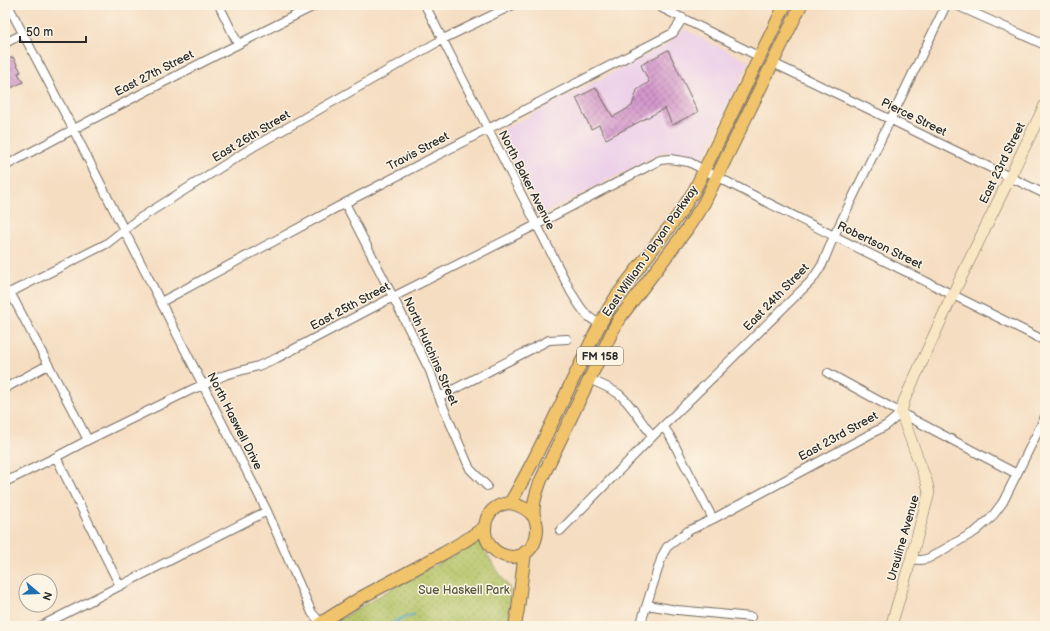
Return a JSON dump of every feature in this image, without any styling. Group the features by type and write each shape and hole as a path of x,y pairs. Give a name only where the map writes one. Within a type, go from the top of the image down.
{"main road":[{"name":"East William J Bryan Parkway","path":"510,503 528,471 600,324 616,297 687,203 705,170 785,5"},
{"name":"East William J Bryan Parkway","path":"515,626 525,552 532,545 536,536 537,525 534,517 534,502 541,480 619,319 696,215 717,177 801,5"},
{"path":"525,552 510,558 493,548 489,544 485,533 487,518 496,507 510,503 519,505 526,509 534,517"},
{"path":"320,625 362,596 444,553 485,527"}],"street":[{"name":"North Haswell Drive","path":"8,5 73,129 267,511 312,613 320,625"},
{"path":"219,5 238,44"},
{"name":"East 27th Street","path":"5,166 73,129 316,5"},
{"name":"North Baker Avenue","path":"425,5 570,292 581,310 600,324"},
{"name":"East 26th Street","path":"7,293 106,244 137,220 253,147 443,39 513,5"},
{"path":"660,5 662,8 760,57"},
{"name":"East 24th Street","path":"560,531 663,426 812,280 822,265 834,236 946,5"},
{"path":"956,5 1045,46"},
{"name":"Travis Street","path":"161,302 345,203 673,33 683,18"},
{"path":"5,43 23,34"},
{"name":"Pierce Street","path":"773,63 1045,194"},
{"name":"East 23rd Street","path":"640,626 662,556 667,547 688,531 887,425 901,413 904,401 953,294 1045,105"},
{"name":"East 25th Street","path":"5,482 193,389 204,386 225,374 258,366 277,358 660,160 670,159 689,162 705,170"},
{"name":"Robertson Street","path":"705,170 834,236 1045,340"},
{"name":"North Hutchins Street","path":"345,203 394,297 430,371 439,397 470,469 487,486"},
{"path":"7,293 88,440"},
{"path":"439,397 549,340 568,339"},
{"path":"5,388 48,366"},
{"path":"828,373 1017,474"},
{"path":"589,379 606,386 620,396 653,436"},
{"name":"Ursuline Avenue","path":"891,626 912,559 929,493 927,483 901,413"},
{"path":"912,559 926,560 976,531 991,518 1003,502 1045,418"},
{"path":"663,426 670,436 713,519"},
{"path":"56,457 120,586"},
{"path":"41,626 267,511"},
{"path":"647,605 677,610 751,617"}],"shaded area":[{"path":"684,29 749,62 703,159 666,151 542,214 498,132 668,44"}],"green space":[{"name":"Sue Haskell Park","path":"479,542 509,588 510,616 508,626 330,626 403,582"}],"building":[{"path":"668,50 698,112 672,125 665,108 606,139 599,125 591,129 576,98 596,88 613,117 632,106 637,90 649,82 641,65"},
{"path":"13,57 21,72 18,73 23,82 5,91 5,61"}],"waterway":[{"path":"390,626 401,619 414,615"}]}
